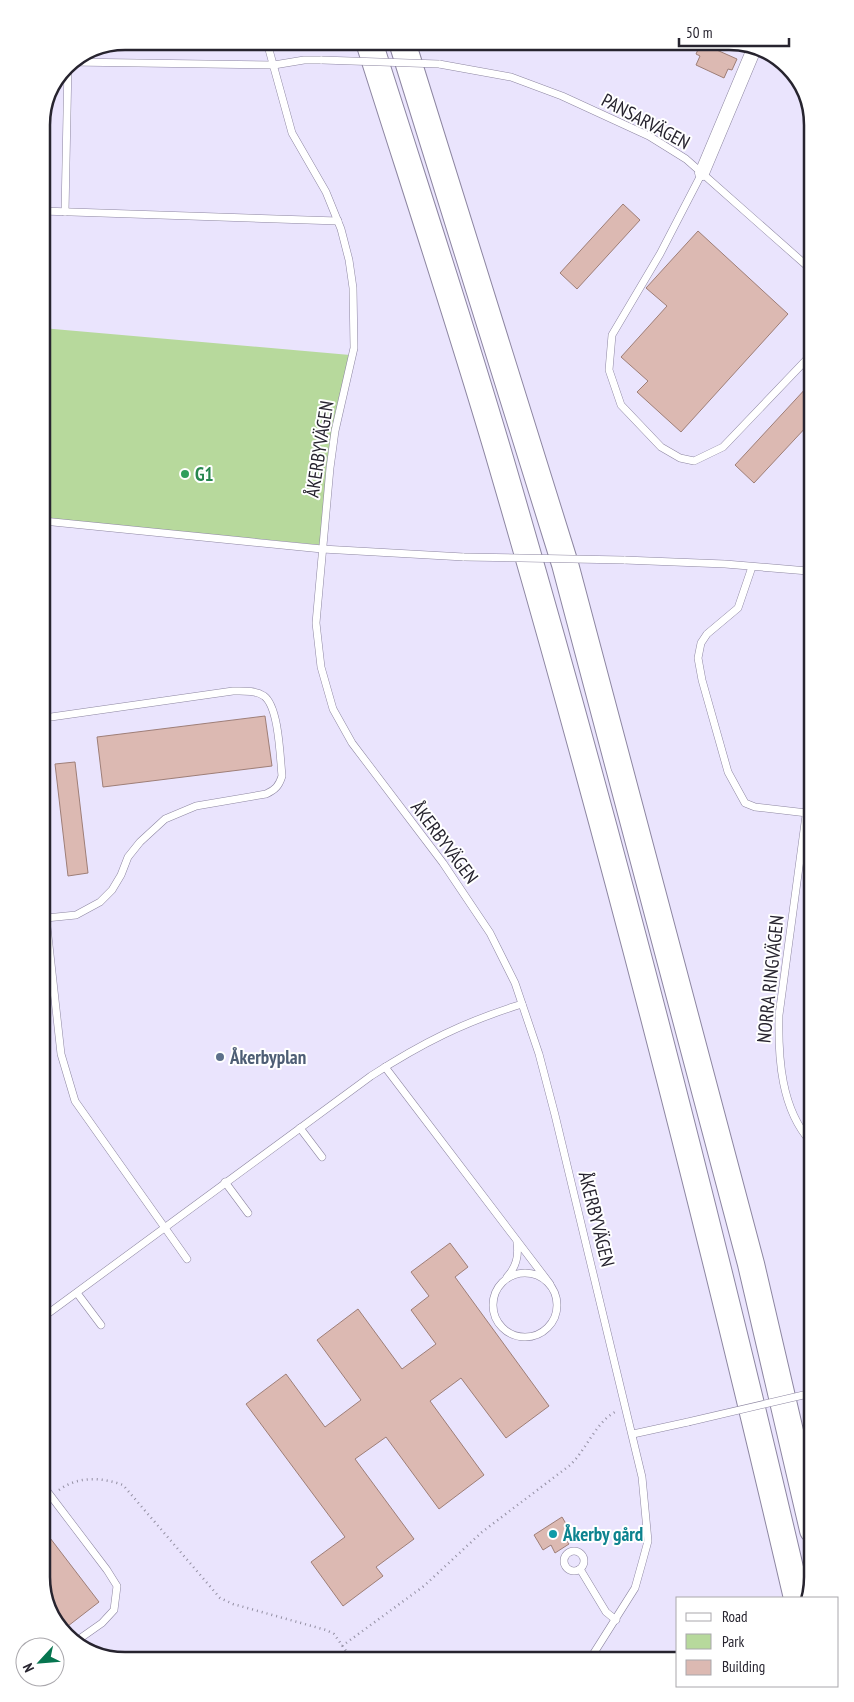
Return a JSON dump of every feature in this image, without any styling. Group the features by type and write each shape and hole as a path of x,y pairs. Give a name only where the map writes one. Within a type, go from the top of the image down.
{"highway":[{"path":"372,50 500,459 631,924 743,1366 797,1597"},
{"path":"405,50 567,574 751,1264 804,1495"}],"street":[{"path":"702,173 752,54"}],"lane":[{"name":"ÅKERBYVÄGEN","path":"269,50 292,133 326,192 338,221 349,260 353,288 354,348 335,431 322,549 316,623 321,667 333,709 357,750 443,863 490,934 515,983 539,1054 555,1114 642,1477 648,1541 635,1588 595,1652"},
{"name":"PANSARVÄGEN","path":"274,66 304,60 439,64 511,77 562,96 649,136 686,159 804,263"},
{"path":"85,62 274,66"},
{"path":"65,212 68,77"},
{"path":"702,173 660,254 612,335 609,370 621,405 661,447 680,458 694,461 723,447 804,362"},
{"path":"50,211 338,221"},
{"path":"50,523 322,549 464,556 624,560 804,571"},
{"path":"752,567 738,608 707,634 701,643 698,658 702,680 728,772 745,803 804,813"},
{"path":"50,717 233,691 253,692 263,695 270,702 274,712 282,776 280,784 266,794 196,806 165,819 140,842 128,857 122,875 112,890 100,902 76,915 50,918"},
{"name":"NORRA RINGVÄGEN","path":"804,835 779,1015 778,1051 789,1101 798,1126 804,1133"},
{"path":"50,954 61,1054 75,1101 187,1259"},
{"path":"50,1312 225,1182 385,1067 450,1030 522,1004"},
{"path":"385,1067 550,1284 556,1294 557,1310 552,1324 543,1332 533,1336 518,1336 505,1330 497,1320 494,1311 493,1300 496,1291 506,1279 519,1253 517,1241"},
{"path":"300,1128 322,1157"},
{"path":"225,1182 248,1213"},
{"path":"506,1279 519,1273 533,1274 550,1284"},
{"path":"77,1293 100,1325"},
{"path":"633,1434 804,1395"},
{"path":"50,1495 107,1570 116,1586 114,1610 102,1623 82,1637"},
{"path":"580,1569 606,1612 616,1620"}],"path":[{"path":"342,1646 424,1586 482,1532 569,1466 578,1458 603,1422 613,1413 626,1408"},
{"path":"50,1494 90,1478 110,1480 122,1484 220,1598 233,1604 326,1630 334,1634 346,1652"}],"green space":[{"name":"G1","path":"50,329 350,355 320,545 50,519"}],"building":[{"path":"698,50 717,50 737,59 732,70 728,69 724,78 696,65 700,56 696,54"},
{"path":"623,204 640,220 577,289 560,273"},
{"path":"698,231 788,314 681,432 637,392 648,381 621,357 667,306 646,288"},
{"path":"804,390 804,429 754,483 735,465"},
{"path":"265,716 272,766 103,787 97,737"},
{"path":"75,762 88,873 68,876 55,764"},
{"path":"450,1243 468,1267 455,1277 549,1406 506,1438 461,1378 430,1401 484,1475 439,1509 386,1437 355,1459 414,1539 376,1567 383,1576 343,1606 311,1562 345,1537 246,1404 286,1374 325,1427 361,1400 317,1340 358,1309 402,1369 436,1344 411,1310 429,1296 411,1272"},
{"name":"Åkerby gård","path":"562,1517 571,1532 564,1537 569,1544 555,1553 551,1545 543,1550 534,1535"},
{"path":"50,1538 99,1602 69,1626 60,1614 51,1591"}],"place":[{"name":"G1","path":"185,474"},
{"name":"Åkerbyplan","path":"220,1057"},
{"name":"Åkerby gård","path":"553,1534"}]}
